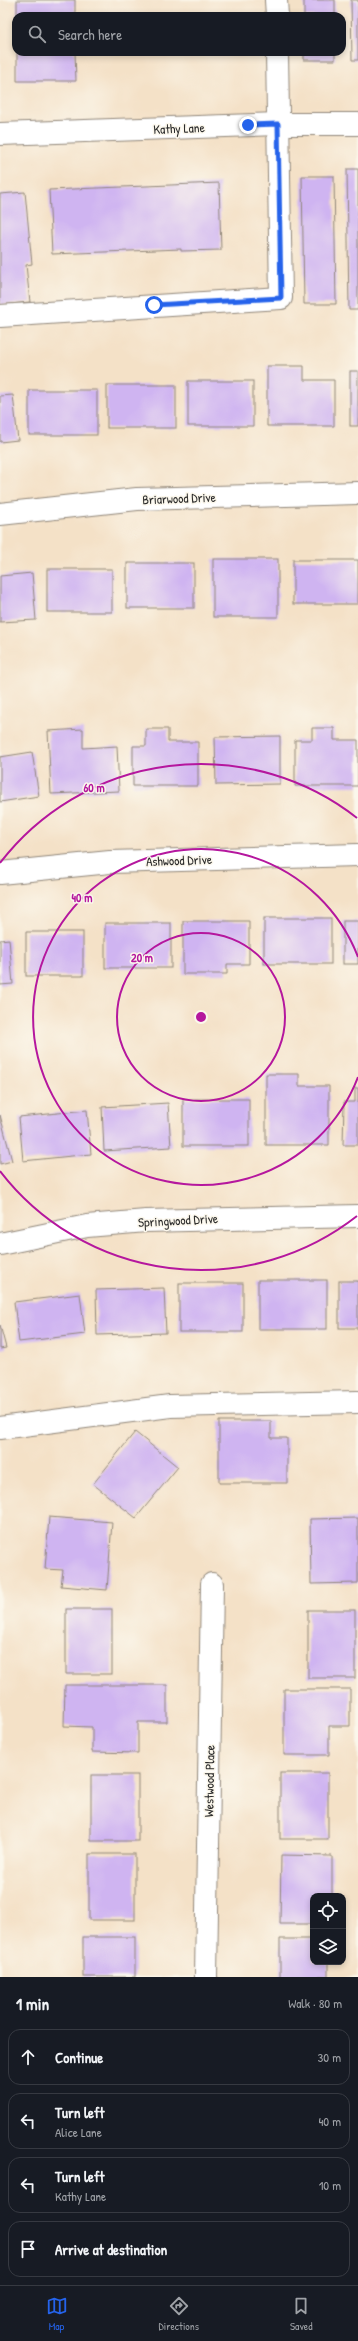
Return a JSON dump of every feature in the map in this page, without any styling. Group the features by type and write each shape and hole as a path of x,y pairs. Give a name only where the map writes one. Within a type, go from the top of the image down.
{"street":[{"path":"276,0 277,12"},
{"path":"0,316 281,298 277,56"},
{"name":"Kathy Lane","path":"0,134 278,124 358,124"},
{"name":"Briarwood Drive","path":"0,514 137,499 358,493"},
{"name":"Ashwood Drive","path":"0,873 110,862 358,855"},
{"name":"Springwood Drive","path":"0,1244 87,1226 146,1221 358,1216"},
{"path":"0,1428 170,1406 358,1402"},
{"name":"Westwood Place","path":"206,1977 212,1584"}],"building":[{"path":"17,0 75,0 75,12 17,12"},
{"path":"304,0 335,0 335,12 304,12"},
{"path":"351,0 358,0 358,60 352,60"},
{"path":"17,56 75,56 76,81 17,81"},
{"path":"304,56 335,56 335,60 304,60"},
{"path":"347,169 358,169 358,310 349,310"},
{"path":"302,176 334,176 336,304 304,304"},
{"path":"219,183 221,250 181,251 181,249 52,254 49,190"},
{"path":"25,192 32,264 26,265 30,302 0,305 0,194"},
{"path":"267,366 304,366 304,380 334,380 334,426 267,426"},
{"path":"350,371 358,371 358,426 350,426"},
{"path":"188,381 253,381 253,426 188,426"},
{"path":"107,385 176,385 176,428 107,428"},
{"path":"29,390 97,390 97,435 29,435"},
{"path":"13,395 18,440 0,442 0,396"},
{"path":"213,559 278,559 278,617 213,617"},
{"path":"293,560 358,560 358,604 293,604"},
{"path":"127,563 194,563 194,608 127,608"},
{"path":"47,569 112,569 112,612 47,612"},
{"path":"32,573 36,620 0,622 0,576"},
{"path":"312,728 334,728 334,740 358,740 358,786 295,786 295,740 312,740"},
{"path":"83,729 83,748 117,746 119,791 51,794 48,731"},
{"path":"146,729 168,729 168,742 198,742 198,786 133,786 133,746 146,746"},
{"path":"280,736 280,784 216,785 215,737"},
{"path":"32,752 39,796 0,802 0,757"},
{"path":"264,918 331,918 331,964 264,964"},
{"path":"183,921 249,921 249,964 227,964 227,974 183,974"},
{"path":"343,921 358,921 358,964 343,964"},
{"path":"105,923 171,923 171,968 105,968"},
{"path":"26,932 83,932 83,976 26,976"},
{"path":"9,939 13,984 0,985 0,940"},
{"path":"266,1074 299,1074 299,1086 329,1086 329,1145 266,1145"},
{"path":"355,1088 358,1088 358,1145 343,1145 344,1102 355,1102"},
{"path":"183,1099 249,1099 249,1146 183,1146"},
{"path":"168,1103 171,1147 104,1151 102,1107"},
{"path":"87,1110 91,1154 23,1161 19,1117"},
{"path":"0,1115 12,1161 0,1164"},
{"path":"258,1280 327,1280 327,1329 258,1329"},
{"path":"339,1281 358,1281 358,1328 339,1328"},
{"path":"179,1283 243,1283 243,1332 179,1332"},
{"path":"164,1288 166,1333 97,1335 96,1290"},
{"path":"80,1294 85,1334 19,1342 14,1302"},
{"path":"0,1325 6,1348 0,1349"},
{"path":"219,1421 271,1421 271,1438 287,1438 287,1483 219,1483"},
{"path":"135,1432 178,1467 136,1518 93,1484"},
{"path":"49,1517 112,1522 107,1590 61,1586 63,1570 45,1569"},
{"path":"358,1518 358,1583 311,1584 310,1519"},
{"path":"66,1609 112,1609 112,1674 66,1674"},
{"path":"308,1610 355,1610 355,1678 308,1678"},
{"path":"65,1685 167,1685 167,1722 138,1722 138,1753 92,1752 92,1727 64,1726"},
{"path":"284,1689 350,1689 350,1726 329,1726 329,1755 284,1755"},
{"path":"280,1773 328,1773 328,1839 280,1839"},
{"path":"91,1775 138,1775 138,1841 91,1841"},
{"path":"89,1854 135,1854 135,1920 89,1920"},
{"path":"281,1855 332,1856 332,1893 310,1893 310,1924 280,1924"},
{"path":"83,1937 135,1937 135,1977 83,1977"},
{"path":"280,1939 310,1939 310,1965 328,1965 328,1977 280,1977"}],"route":[{"path":"154,305 281,298 278,124 248,125"}]}
